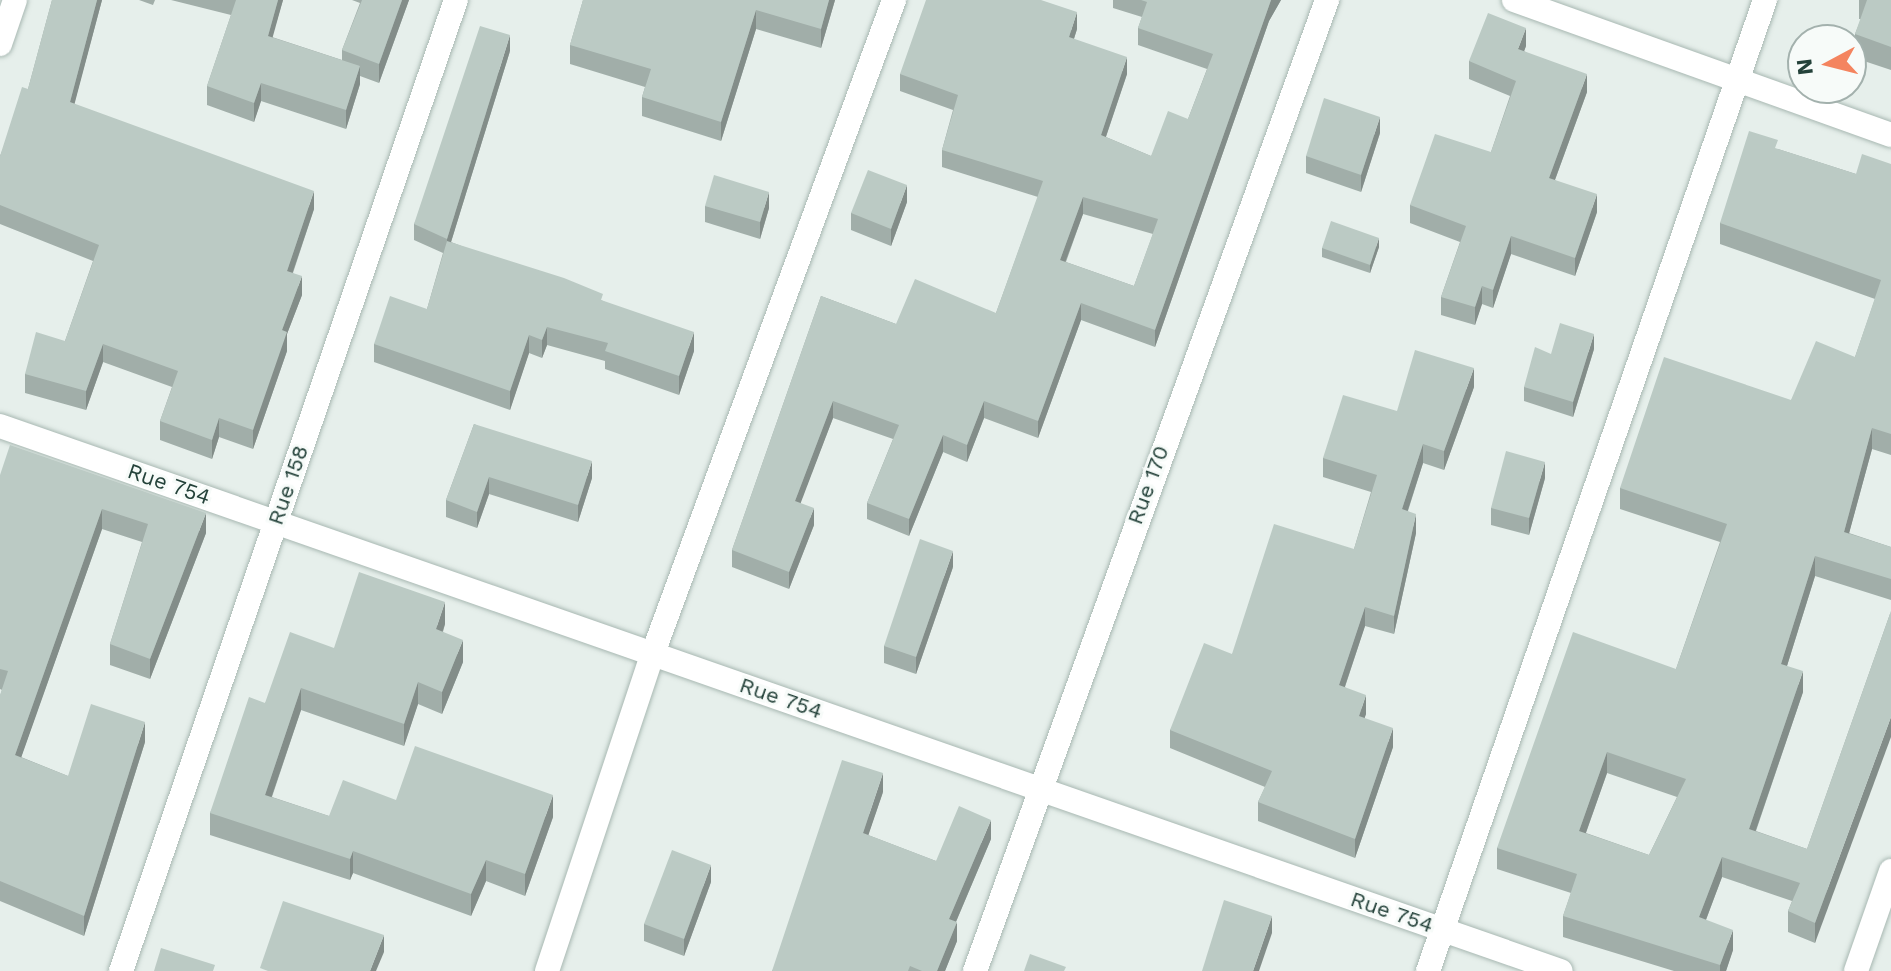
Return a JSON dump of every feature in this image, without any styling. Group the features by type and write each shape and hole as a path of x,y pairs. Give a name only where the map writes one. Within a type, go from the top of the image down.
{"street":[{"path":"0,44 15,0"},
{"name":"Rue 158","path":"121,971 456,0"},
{"path":"547,971 653,653 894,0"},
{"name":"Rue 170","path":"975,971 1036,788 1327,0"},
{"path":"1514,0 1891,135"},
{"path":"1428,971 1765,0"},
{"name":"Rue 754","path":"0,426 1561,971"},
{"path":"1856,971 1891,871"}],"building":[{"path":"52,0 97,0 70,102 314,191 287,271 302,276 282,330 287,332 253,430 219,418 212,440 160,421 178,371 103,344 86,391 25,374 36,332 65,341 99,245 0,205 0,156 22,87 28,89"},
{"path":"236,0 278,0 268,36 360,66 346,110 261,83 254,103 207,86"},
{"path":"362,0 402,0 379,64 342,50"},
{"path":"583,0 829,0 821,29 756,10 721,122 642,97 651,69 570,45"},
{"path":"926,0 1041,0 1077,12 1069,37 1127,57 1101,135 1151,156 1168,111 1188,119 1213,54 1138,28 1147,2 1141,0 1271,0 1155,330 1081,303 1038,421 984,401 967,445 943,435 909,519 867,503 899,425 833,401 795,501 814,508 789,572 732,550 821,296 896,324 915,279 996,313 1043,181 942,150 958,95 900,74","holes":["1083,197 1158,219 1134,286 1060,260"]},
{"path":"1867,0 1891,0 1891,47 1867,38 1867,24 1859,24"},
{"path":"1488,13 1526,28 1518,49 1587,74 1549,178 1597,194 1575,258 1511,236 1493,290 1482,286 1475,307 1441,297 1466,226 1410,205 1435,134 1491,152 1516,81 1469,61"},
{"path":"480,26 510,35 447,239 414,224"},
{"path":"1324,98 1380,117 1361,175 1306,156"},
{"path":"1749,131 1778,140 1775,148 1856,174 1862,154 1891,164 1891,434 1872,428 1844,532 1891,547 1891,579 1815,556 1781,664 1803,671 1749,829 1807,849 1891,611 1891,717 1815,923 1788,911 1800,883 1722,857 1699,917 1733,930 1720,965 1563,916 1577,874 1497,848 1573,632 1676,669 1727,524 1620,488 1664,357 1791,400 1816,341 1855,357 1881,280 1720,223","holes":["1607,752 1686,779 1649,855 1579,831"]},
{"path":"868,170 907,185 891,229 851,213"},
{"path":"714,175 769,192 760,222 705,206"},
{"path":"1331,221 1379,238 1370,265 1322,248"},
{"path":"447,241 564,278 603,294 601,300 694,332 679,376 605,351 608,343 547,327 542,340 529,335 510,391 374,344 390,296 427,309"},
{"path":"1560,323 1594,334 1573,402 1524,387 1535,347 1551,354"},
{"path":"1415,350 1474,368 1444,451 1423,444 1402,509 1416,514 1394,616 1365,607 1339,685 1366,695 1359,716 1393,728 1355,839 1258,802 1272,771 1170,730 1204,643 1232,654 1274,524 1354,549 1377,475 1323,458 1343,395 1397,411"},
{"path":"474,424 592,461 578,505 489,477 477,512 446,500"},
{"path":"10,445 206,513 150,659 110,644 148,524 102,509 15,755 68,776 91,704 145,722 84,916 0,881 0,695 8,671 0,669 0,475"},
{"path":"1506,451 1545,462 1529,518 1491,508"},
{"path":"920,539 953,551 916,657 884,646"},
{"path":"359,572 445,602 436,629 463,640 442,692 418,682 404,724 301,688 265,795 329,816 343,780 396,800 415,746 553,795 525,874 486,860 471,894 353,851 350,859 210,813 249,697 265,703 290,632 334,648"},
{"path":"842,760 883,773 863,833 936,861 959,806 991,820 949,919 957,922 937,971 922,971 910,966 908,971 772,971"},
{"path":"672,850 711,865 684,939 644,924"},
{"path":"1224,900 1272,916 1253,971 1202,971"},
{"path":"283,901 384,935 370,971 268,971 260,968"},
{"path":"161,948 215,965 213,971 154,971"},
{"path":"1030,954 1066,967 1064,971 1024,971"}]}
